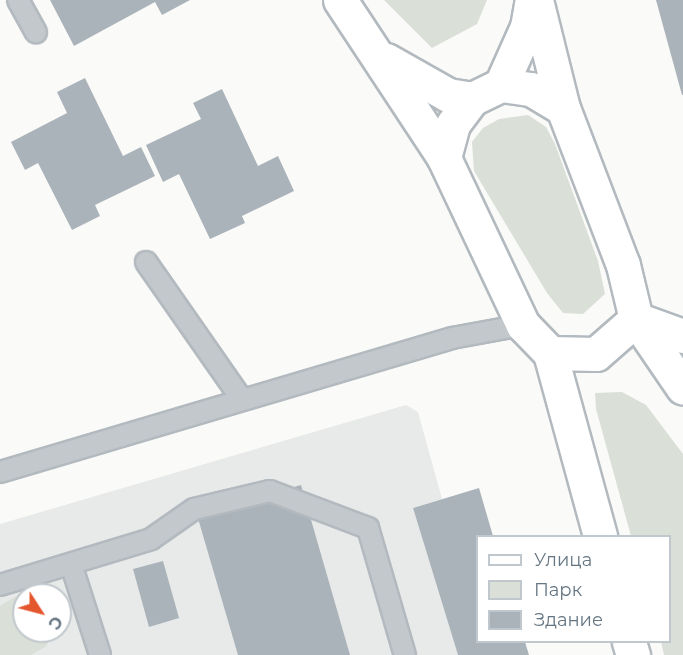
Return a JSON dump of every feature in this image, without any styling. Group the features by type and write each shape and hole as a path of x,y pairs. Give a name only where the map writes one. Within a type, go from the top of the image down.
{"main road":[{"path":"340,0 444,158 523,325 550,353 599,535"},
{"path":"501,85 534,0"},
{"path":"534,0 563,108 623,265 636,319 683,388"},
{"path":"377,54 415,80 472,99"},
{"path":"444,158 453,124 472,99 501,85 531,89 563,108"},
{"path":"636,319 683,336"},
{"path":"550,353 596,354 636,319"}],"lane":[{"path":"18,0 36,32"},
{"path":"146,262 240,398"},
{"path":"0,472 240,398 452,338 523,325"},
{"path":"0,585 151,539 194,509 270,491 368,528 405,655"},
{"path":"71,564 100,655"}],"shaded area":[{"path":"406,405 418,412 442,499 413,508 458,655 0,655 0,524"}],"green space":[{"path":"384,0 487,0 477,24 432,48"},
{"path":"528,115 546,127 555,144 598,261 605,294 583,314 563,313 547,293 474,171 472,142 483,128 499,119"},
{"path":"622,392 646,405 683,454 683,655 664,655 661,643 671,643 671,535 631,535 596,409 595,393"},
{"path":"12,599 12,643 48,643 45,647 31,655 0,655 0,606"}],"building":[{"path":"50,0 190,0 162,15 155,2 74,46"},
{"path":"656,0 683,0 683,95 682,95"},
{"path":"85,78 123,156 141,147 155,176 95,205 100,216 72,230 38,163 25,170 11,142 67,113 57,92"},
{"path":"222,89 258,166 278,156 294,191 242,216 245,223 210,239 179,174 163,182 146,145 201,119 193,103"},
{"path":"301,485 350,655 238,655 197,515"},
{"path":"479,488 493,535 476,535 476,643 525,643 529,655 458,655 413,508"},
{"path":"163,561 179,618 149,627 133,569"}]}
